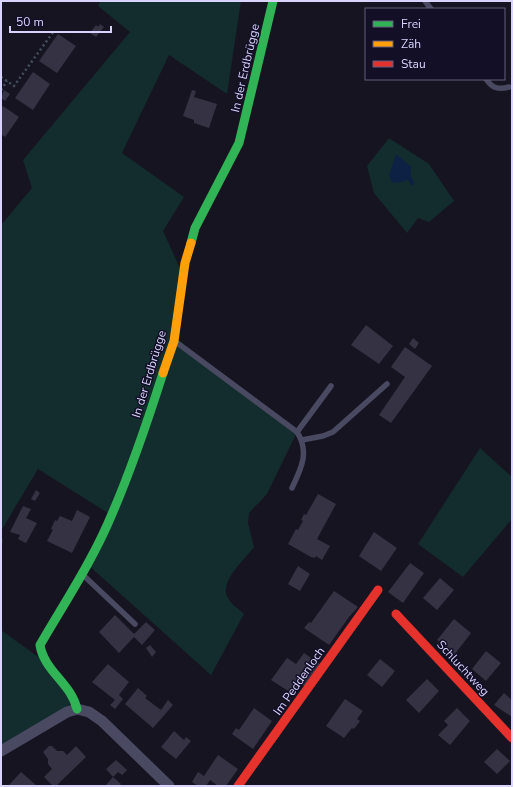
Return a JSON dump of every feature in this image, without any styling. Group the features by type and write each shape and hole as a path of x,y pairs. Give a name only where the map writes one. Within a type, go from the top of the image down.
{"street":[{"name":"In der Erdbrügge","path":"77,710 76,700 69,688 44,661 40,653 40,645 82,574 112,515 136,453 174,341 185,263 195,228 239,143 273,1"},
{"name":"Im Peddenloch","path":"238,786 378,590"},
{"name":"Schluchtweg","path":"396,614 512,738"},
{"path":"1,751 67,712 77,710 89,712 102,721 169,786"}],"lane":[{"path":"487,80 494,88 501,89 509,87"},
{"path":"174,341 297,432 302,440 304,464 292,488"},
{"path":"302,440 323,436 333,432 387,384"},
{"path":"297,432 332,386"},
{"path":"82,574 135,624"}],"path":[{"path":"1,77 14,86 54,31"},
{"path":"1,90 7,81"}],"green space":[{"path":"100,1 241,1 227,94 169,55 122,153 184,197 163,231 180,268 174,341 297,432 267,494 249,513 248,523 254,547 229,578 226,592 228,598 244,614 211,675 87,564 111,515 38,469 1,531 1,225 32,188 23,160 130,32 98,6"},
{"path":"389,138 429,164 454,201 429,222 418,218 407,233 374,193 367,166"},
{"path":"480,448 512,477 512,519 463,577 418,544"},
{"path":"1,531 3,542 1,546"},
{"path":"1,630 44,661 76,700 1,751"}],"water":[{"path":"396,154 411,167 411,174 406,181 394,183 391,181 389,175"}],"building":[{"path":"100,24 104,27 96,37 90,33 96,25 98,27"},
{"path":"58,34 76,46 57,73 39,61"},
{"path":"33,72 50,84 33,110 15,98"},
{"path":"4,90 10,94 5,101 1,98"},
{"path":"192,90 196,91 194,97 217,104 209,128 194,123 194,120 183,116"},
{"path":"3,106 19,117 5,137 1,134 1,108"},
{"path":"366,325 393,346 379,364 351,345"},
{"path":"413,338 419,343 415,349 409,344"},
{"path":"405,347 432,366 391,423 379,415 405,377 391,367"},
{"path":"36,490 40,493 35,501 31,499"},
{"path":"318,494 336,504 317,539 330,546 322,560 316,556 315,558 311,557 288,544 296,529 298,530 303,521 301,520 304,514 306,515"},
{"path":"23,506 31,509 26,518 37,523 26,543 18,539 20,535 10,532"},
{"path":"77,510 90,517 72,553 47,541 53,530 51,529 55,520 57,521 60,516 72,521"},
{"path":"374,532 397,548 381,571 359,556"},
{"path":"410,563 424,573 403,603 388,592"},
{"path":"298,566 310,574 300,591 288,584"},
{"path":"440,578 454,590 437,610 423,598"},
{"path":"334,591 358,607 329,645 304,628 309,622 311,623"},
{"path":"115,615 134,634 146,622 155,630 142,645 134,637 119,653 99,632"},
{"path":"454,619 471,633 455,654 437,640"},
{"path":"150,645 156,652 152,657 146,648"},
{"path":"486,651 501,663 486,681 472,669"},
{"path":"304,653 320,664 305,687 300,683 293,694 271,680 287,658 296,664"},
{"path":"380,659 395,671 382,687 367,675"},
{"path":"108,664 129,682 119,695 123,699 115,709 110,705 115,700 92,682"},
{"path":"427,679 439,691 419,713 406,700"},
{"path":"138,688 147,696 145,698 161,710 168,700 173,705 153,728 125,704"},
{"path":"504,693 512,700 512,717 494,705"},
{"path":"345,699 363,711 357,719 360,721 344,738 326,726"},
{"path":"254,708 272,721 253,749 232,734 236,728 239,730"},
{"path":"457,708 470,721 450,745 438,735 448,725 444,721"},
{"path":"174,731 184,740 186,737 191,741 176,759 161,747"},
{"path":"49,746 52,746 57,751 63,751 67,755 76,746 86,757 56,786 53,786 44,777 52,769 43,752"},
{"path":"497,749 510,761 497,774 484,762"},
{"path":"218,755 238,769 226,786 218,786 210,780 206,786 198,786 192,782 198,772 204,776"},
{"path":"116,760 127,770 122,775 118,772 113,777 106,769"},
{"path":"21,772 37,786 8,786"},
{"path":"113,777 121,784 119,786 105,786"}],"waterway":[{"path":"409,177 412,183"}],"traffic: fast":[{"path":"191,243 195,228 239,143 273,1"},
{"path":"77,709 74,700 64,684 52,670 42,654 40,645 78,581 104,531 133,462 163,373"}],"traffic: slow":[{"path":"163,373 174,341 185,263 191,243"}],"traffic: jam":[{"path":"238,786 378,590"},
{"path":"396,614 512,738"}]}
